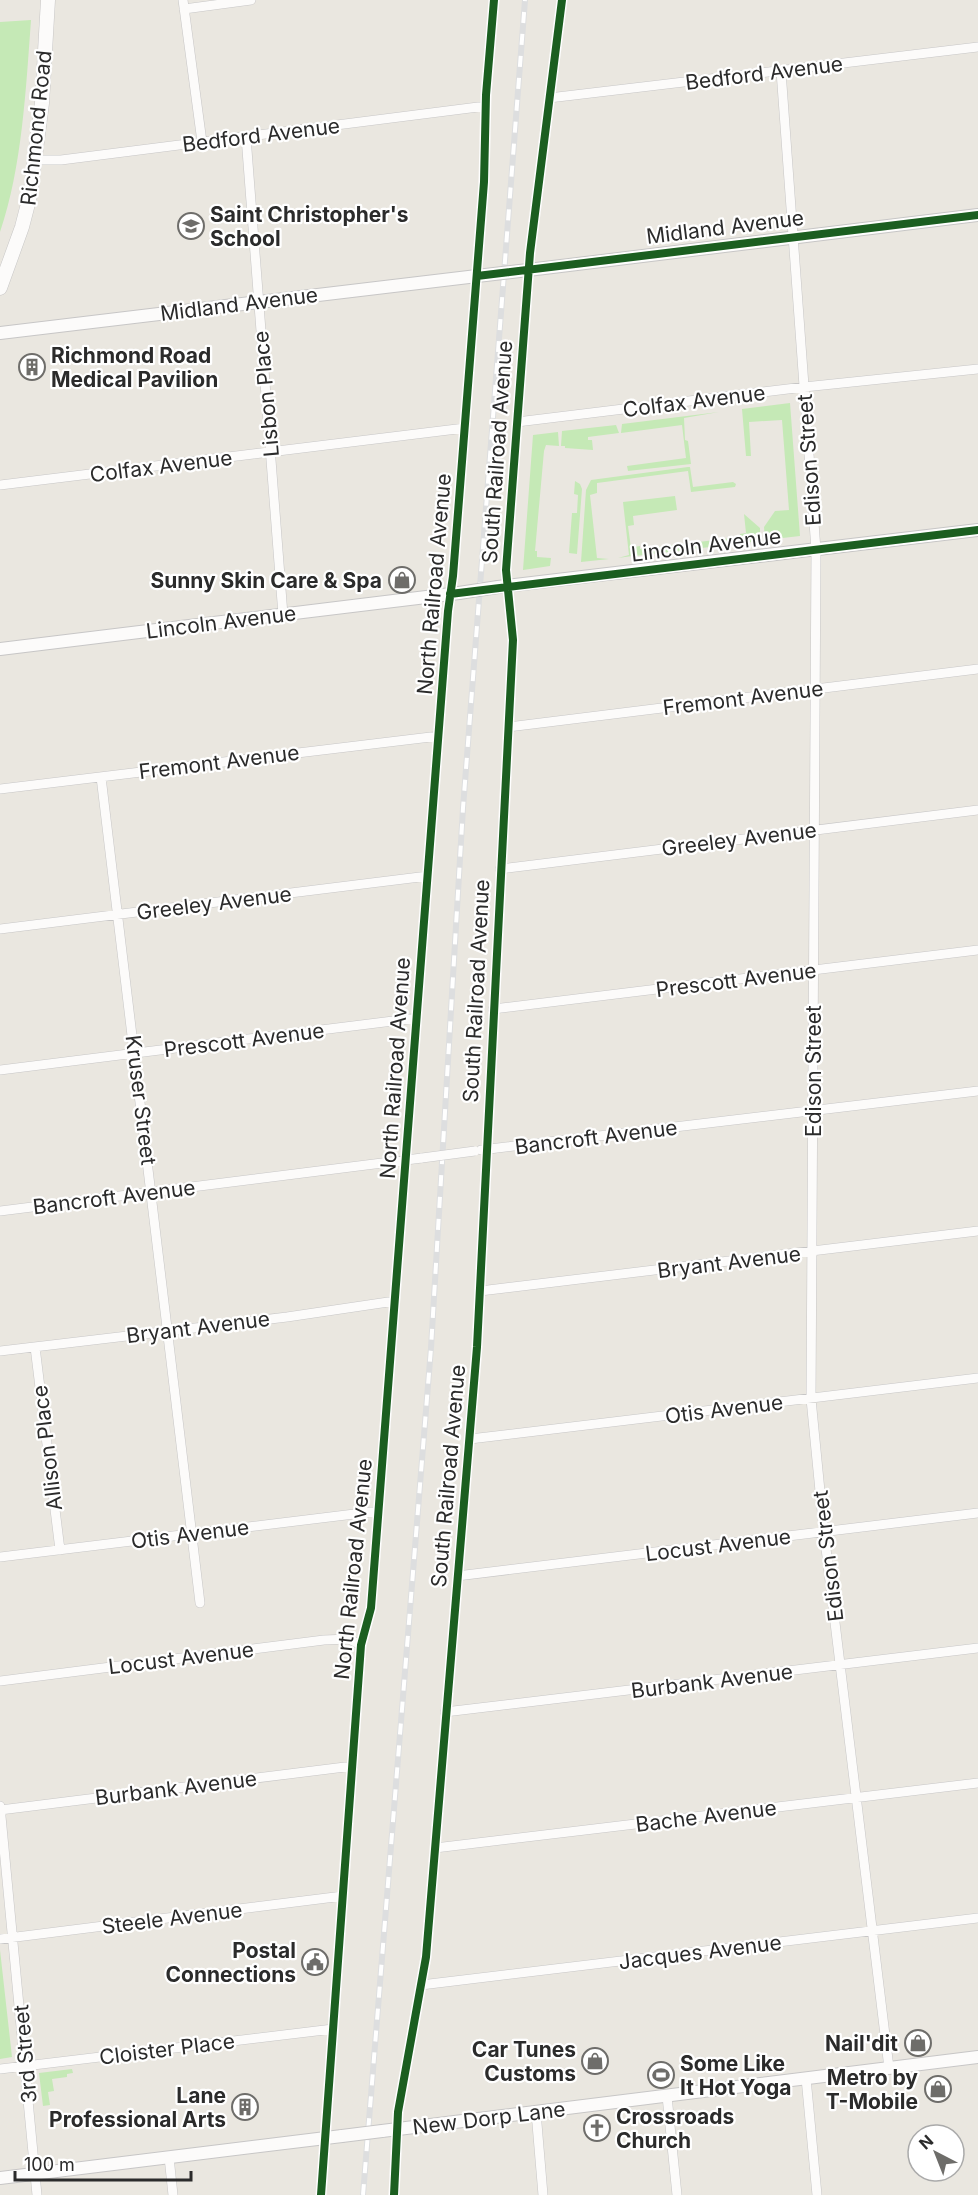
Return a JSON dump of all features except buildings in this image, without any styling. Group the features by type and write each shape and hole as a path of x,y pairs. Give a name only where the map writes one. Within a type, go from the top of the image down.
{"main road":[{"name":"Richmond Road","path":"0,288 27,213 42,103 48,0"}],"street":[{"path":"202,142 184,5 251,0"},
{"name":"North Railroad Avenue","path":"321,2195 361,1645 371,1608 439,736 454,593 454,568 484,182 486,106 494,0"},
{"name":"South Railroad Avenue","path":"394,2195 398,2112 426,1958 445,1712 470,1439 480,1291 513,640 502,587 506,570 528,270 562,0"},
{"name":"Bedford Avenue","path":"549,98 978,47"},
{"name":"Edison Street","path":"781,71 816,550 811,1399 824,1532 890,2068"},
{"name":"Bedford Avenue","path":"35,160 61,159 246,137 486,106"},
{"name":"Lisbon Place","path":"246,137 284,615"},
{"name":"Midland Avenue","path":"0,333 978,215"},
{"name":"Colfax Avenue","path":"517,422 804,387 978,369"},
{"name":"Colfax Avenue","path":"0,485 465,428"},
{"name":"Lincoln Avenue","path":"0,649 978,530"},
{"name":"Fremont Avenue","path":"507,727 978,669"},
{"name":"Fremont Avenue","path":"0,789 439,736"},
{"name":"Kruser Street","path":"100,777 200,1603"},
{"name":"Greeley Avenue","path":"500,869 978,810"},
{"name":"Greeley Avenue","path":"0,929 428,876"},
{"name":"Prescott Avenue","path":"493,1009 978,950"},
{"name":"Prescott Avenue","path":"0,1070 417,1018"},
{"name":"Bancroft Avenue","path":"0,1211 978,1091"},
{"name":"Bryant Avenue","path":"480,1291 978,1231"},
{"name":"Bryant Avenue","path":"0,1351 395,1301"},
{"name":"Allison Place","path":"35,1347 60,1550"},
{"name":"Otis Avenue","path":"470,1439 978,1378"},
{"name":"Otis Avenue","path":"0,1557 379,1511"},
{"name":"Locust Avenue","path":"457,1576 978,1513"},
{"name":"Locust Avenue","path":"0,1681 324,1640 349,1639 361,1645"},
{"name":"Burbank Avenue","path":"445,1712 978,1648"},
{"name":"Burbank Avenue","path":"0,1809 352,1766"},
{"name":"Bache Avenue","path":"435,1848 978,1783"},
{"name":"3rd Street","path":"0,1809 37,2195"},
{"name":"Steele Avenue","path":"0,1940 343,1896"},
{"name":"Jacques Avenue","path":"421,1985 978,1918"},
{"name":"Cloister Place","path":"0,2069 333,2029"},
{"name":"New Dorp Lane","path":"0,2178 978,2057"},
{"path":"806,2078 817,2195"},
{"path":"667,2096 677,2195"},
{"path":"536,2112 543,2195"},
{"path":"169,2157 173,2195"}],"green space":[{"path":"31,20 18,155 0,232 0,22"},
{"path":"790,403 800,536 765,540 764,527 775,511 789,510 782,420 749,422 751,456 746,456 742,409"},
{"path":"719,412 684,418 685,440 688,441 691,464 628,471 627,466 686,458 682,425 621,433 622,424"},
{"path":"616,425 619,433 588,437 588,440 592,440 593,450 561,446 562,431"},
{"path":"558,432 559,446 546,445 544,451 535,551 537,551 537,557 551,558 550,566 523,570 533,435"},
{"path":"690,467 693,487 733,482 736,484 735,487 691,492 688,471 597,483 597,493 590,495 597,558 609,559 581,562 586,490 591,480"},
{"path":"575,481 582,489 577,554 569,553 572,513 577,513 578,495 574,494"},
{"path":"675,496 677,510 633,516 634,525 628,526 632,556 618,558 629,555 623,502"},
{"path":"744,514 760,528 760,541 635,556 634,547 640,546 640,549 740,537 740,534 746,533"},
{"path":"0,1950 12,2057 0,2059"},
{"path":"72,2069 73,2073 67,2074 67,2077 52,2079 54,2091 48,2092 50,2105 43,2106 39,2073"}],"railway":[{"path":"363,2195 431,1348 463,808 525,0"}],"cycle path":[{"path":"321,2195 361,1645 371,1608 448,611 453,576 484,182 486,95 494,0"},
{"path":"394,2195 398,2112 426,1957 477,1347 513,640 506,570 530,253 562,0"},
{"path":"477,276 978,215"},
{"path":"450,594 978,530"}],"place":[{"name":"Saint Christopher's School","path":"191,226"},
{"name":"Richmond Road Medical Pavilion","path":"32,367"},
{"name":"Sunny Skin Care & Spa","path":"402,580"},
{"name":"Postal Connections","path":"315,1962"},
{"name":"Nail'dit","path":"918,2043"},
{"name":"Car Tunes Customs","path":"595,2061"},
{"name":"Some Like It Hot Yoga","path":"661,2075"},
{"name":"Metro by T-Mobile","path":"938,2089"},
{"name":"Lane Professional Arts","path":"245,2107"},
{"name":"Crossroads Church","path":"597,2128"}]}
